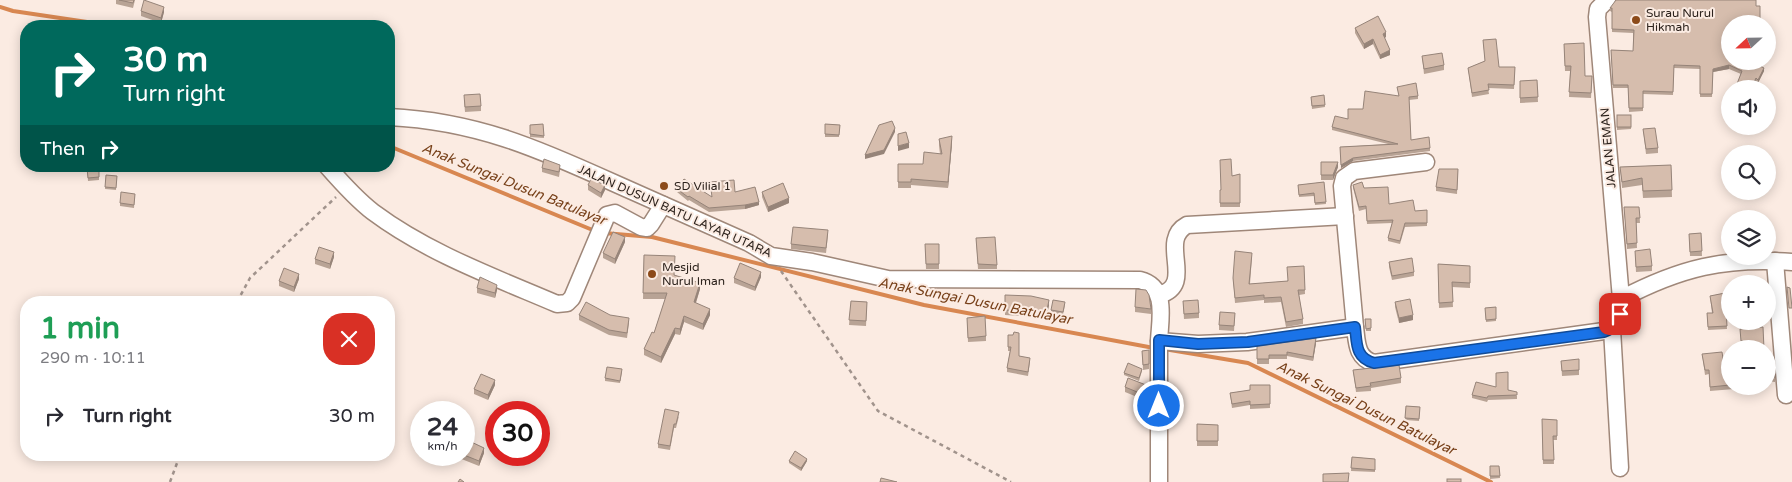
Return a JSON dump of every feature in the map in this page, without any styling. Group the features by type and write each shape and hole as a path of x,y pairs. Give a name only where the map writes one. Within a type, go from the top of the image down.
{"street":[{"name":"JALAN EMAN","path":"1607,0 1598,8 1597,17 1620,304"},
{"name":"JALAN DUSUN BATU LAYAR UTARA","path":"395,118 444,123 510,139 552,155 749,244 771,256 812,262 888,279 1140,280 1150,284 1159,295"},
{"path":"1426,162 1350,173 1343,182 1355,327 1360,356 1366,361 1374,363 1604,332 1612,329 1618,322 1620,304 1657,281 1692,269 1721,263"},
{"path":"332,172 371,211 399,230 431,248 557,304 566,303 572,298 607,215 615,213 641,227 647,228 663,205"},
{"path":"1159,482 1159,295 1169,290 1174,285 1176,279 1174,244 1175,237 1181,228 1187,225 1345,216"},
{"path":"1776,261 1792,262"},
{"path":"1775,265 1786,395"},
{"path":"1159,340 1198,344 1248,342 1355,327"},
{"path":"1612,329 1620,468"}],"path":[{"path":"240,296 250,278 347,188"},
{"path":"771,256 878,411 1011,482"},
{"path":"170,482 178,461"}],"building":[{"path":"119,0 134,0 133,3"},
{"path":"144,0 164,7 161,18 141,11"},
{"path":"1616,0 1756,0 1756,6 1760,6 1760,15 1721,15 1721,67 1713,69 1712,94 1700,94 1700,66 1674,65 1673,92 1643,91 1643,108 1629,108 1628,85 1613,85 1611,50 1633,51 1634,30 1612,29 1612,8 1610,8"},
{"path":"1378,16 1386,32 1383,34 1390,50 1380,55 1373,39 1364,44 1355,28"},
{"path":"1496,39 1499,67 1515,67 1514,85 1488,84 1489,90 1472,93 1468,68 1485,61 1483,40"},
{"path":"1584,43 1585,76 1592,76 1591,93 1569,92 1571,66 1565,66 1564,44"},
{"path":"1442,53 1444,65 1424,69 1422,56"},
{"path":"1740,70 1763,70 1758,80 1756,78 1755,80 1738,80 1742,71"},
{"path":"1537,80 1538,97 1520,98 1520,81"},
{"path":"1416,83 1418,96 1409,97 1411,140 1429,137 1430,148 1353,158 1341,165 1340,147 1398,144 1332,127 1335,116 1348,119 1348,109 1363,109 1365,91 1399,96 1397,87"},
{"path":"480,94 481,106 465,107 464,95"},
{"path":"1324,95 1325,105 1312,106 1311,97"},
{"path":"1617,115 1631,115 1631,127 1617,127"},
{"path":"892,121 895,128 884,150 865,155 879,125"},
{"path":"543,124 544,136 530,134 530,125"},
{"path":"825,124 840,125 839,135 825,134"},
{"path":"1655,128 1658,148 1646,149 1643,129"},
{"path":"906,132 909,143 898,146 898,134"},
{"path":"952,136 948,182 911,179 911,182 898,182 898,164 923,164 924,152 942,154 939,139"},
{"path":"544,159 560,165 559,172 542,168"},
{"path":"1231,159 1232,176 1240,174 1240,203 1220,203 1220,160"},
{"path":"1321,162 1338,162 1333,175 1321,175"},
{"path":"1671,165 1672,190 1643,191 1642,178 1622,182 1620,167"},
{"path":"1439,169 1458,169 1457,190 1436,187"},
{"path":"87,172 99,172 99,177 88,178"},
{"path":"106,175 117,176 116,188 105,187"},
{"path":"591,179 605,185 601,193 588,185"},
{"path":"684,179 712,197 710,182 734,180 735,192 755,187 759,202 709,208 677,189"},
{"path":"1324,182 1326,202 1315,203 1314,193 1299,195 1298,185"},
{"path":"1362,182 1364,188 1388,187 1389,204 1413,200 1415,211 1427,210 1427,223 1405,223 1400,241 1388,238 1393,220 1367,221 1366,206 1359,207 1353,185"},
{"path":"783,183 789,198 768,207 762,192"},
{"path":"121,192 135,194 134,205 120,203"},
{"path":"1624,207 1639,207 1640,218 1636,218 1637,243 1627,244"},
{"path":"793,227 828,230 826,248 791,244"},
{"path":"613,232 625,237 615,259 603,253"},
{"path":"1701,233 1702,251 1690,252 1689,234"},
{"path":"995,237 997,265 978,264 976,238"},
{"path":"925,244 939,244 939,264 926,264"},
{"path":"319,247 334,252 330,264 315,259"},
{"path":"1650,249 1652,266 1636,267 1635,251"},
{"path":"1235,251 1252,253 1249,284 1288,281 1287,267 1304,266 1305,290 1298,290 1303,319 1286,322 1281,297 1264,298 1264,295 1235,298 1233,278"},
{"path":"644,255 675,256 674,275 700,283 694,302 710,309 703,324 684,316 680,329 675,328 661,357 644,349 652,332 654,333 667,293 643,293"},
{"path":"1412,258 1414,272 1392,276 1389,262"},
{"path":"740,263 761,272 755,287 734,278"},
{"path":"1438,264 1470,266 1470,283 1452,282 1453,302 1439,303"},
{"path":"284,268 299,274 294,287 279,281"},
{"path":"480,277 497,285 495,293 477,288"},
{"path":"1787,287 1790,288 1792,308 1789,308"},
{"path":"1136,289 1146,290 1149,295 1151,309 1135,307"},
{"path":"1721,294 1721,326 1708,327 1707,313 1713,313 1710,296"},
{"path":"1005,295 1031,296 1049,300 1046,315 1005,310"},
{"path":"1410,299 1413,315 1399,318 1395,302"},
{"path":"1053,300 1065,302 1063,312 1051,310"},
{"path":"1198,300 1199,313 1184,314 1183,301"},
{"path":"851,301 867,302 866,321 849,320"},
{"path":"586,302 610,315 629,318 627,333 609,330 579,315"},
{"path":"1496,307 1496,319 1486,320 1485,308"},
{"path":"1220,312 1235,313 1234,326 1219,325"},
{"path":"985,316 986,336 968,338 967,318"},
{"path":"1365,319 1371,319 1371,328 1366,329"},
{"path":"1740,330 1763,330 1764,340 1741,340"},
{"path":"1014,332 1019,333 1019,356 1030,358 1028,372 1007,368 1011,347 1008,347 1008,335 1013,335"},
{"path":"1316,338 1313,357 1287,352 1287,355 1269,355 1269,359 1257,359 1257,346"},
{"path":"1149,350 1149,364 1143,365 1142,351"},
{"path":"1721,352 1721,386 1710,387 1709,370 1705,370 1702,354"},
{"path":"1579,359 1579,370 1562,371 1561,361"},
{"path":"1128,363 1142,369 1139,378 1124,373"},
{"path":"1399,365 1401,378 1370,383 1371,386 1356,388 1353,370"},
{"path":"607,367 622,369 620,381 605,378"},
{"path":"1508,372 1508,390 1517,392 1517,395 1488,396 1487,398 1472,395 1476,382 1496,387 1496,373"},
{"path":"481,374 495,380 488,395 474,389"},
{"path":"1128,378 1146,385 1142,394 1125,387"},
{"path":"1250,385 1270,385 1270,404 1250,405 1250,401 1232,404 1230,393 1250,390"},
{"path":"1406,406 1420,407 1419,419 1405,418"},
{"path":"665,409 679,412 676,424 674,424 670,446 658,444"},
{"path":"1542,419 1557,420 1557,436 1553,436 1554,460 1543,460"},
{"path":"1197,424 1218,425 1218,441 1197,441"},
{"path":"475,444 484,448 479,461 475,459"},
{"path":"795,451 807,459 801,468 789,461"},
{"path":"1352,457 1375,459 1375,470 1351,468"},
{"path":"1490,466 1499,466 1500,476 1490,476"},
{"path":"1349,473 1348,482 1323,482 1323,474"},
{"path":"881,478 897,482 880,482"},
{"path":"1447,479 1461,479 1461,482 1447,482"}],"waterway":[{"name":"Anak Sungai Dusun Batulayar","path":"0,7 13,11 74,20"},
{"name":"Anak Sungai Dusun Batulayar","path":"395,148 595,231"},
{"name":"Anak Sungai Dusun Batulayar","path":"604,233 652,237 924,305 1154,348"},
{"name":"Anak Sungai Dusun Batulayar","path":"1164,349 1248,363 1491,482"}],"place":[{"name":"Surau Nurul Hikmah","path":"1636,20"},
{"name":"SD Vilial 1","path":"664,186"},
{"name":"Mesjid Nurul Iman","path":"652,274"}],"route":[{"path":"1159,406 1159,340 1198,344 1248,342 1355,327 1360,356 1366,361 1374,363 1604,332 1615,327 1620,314"}]}
